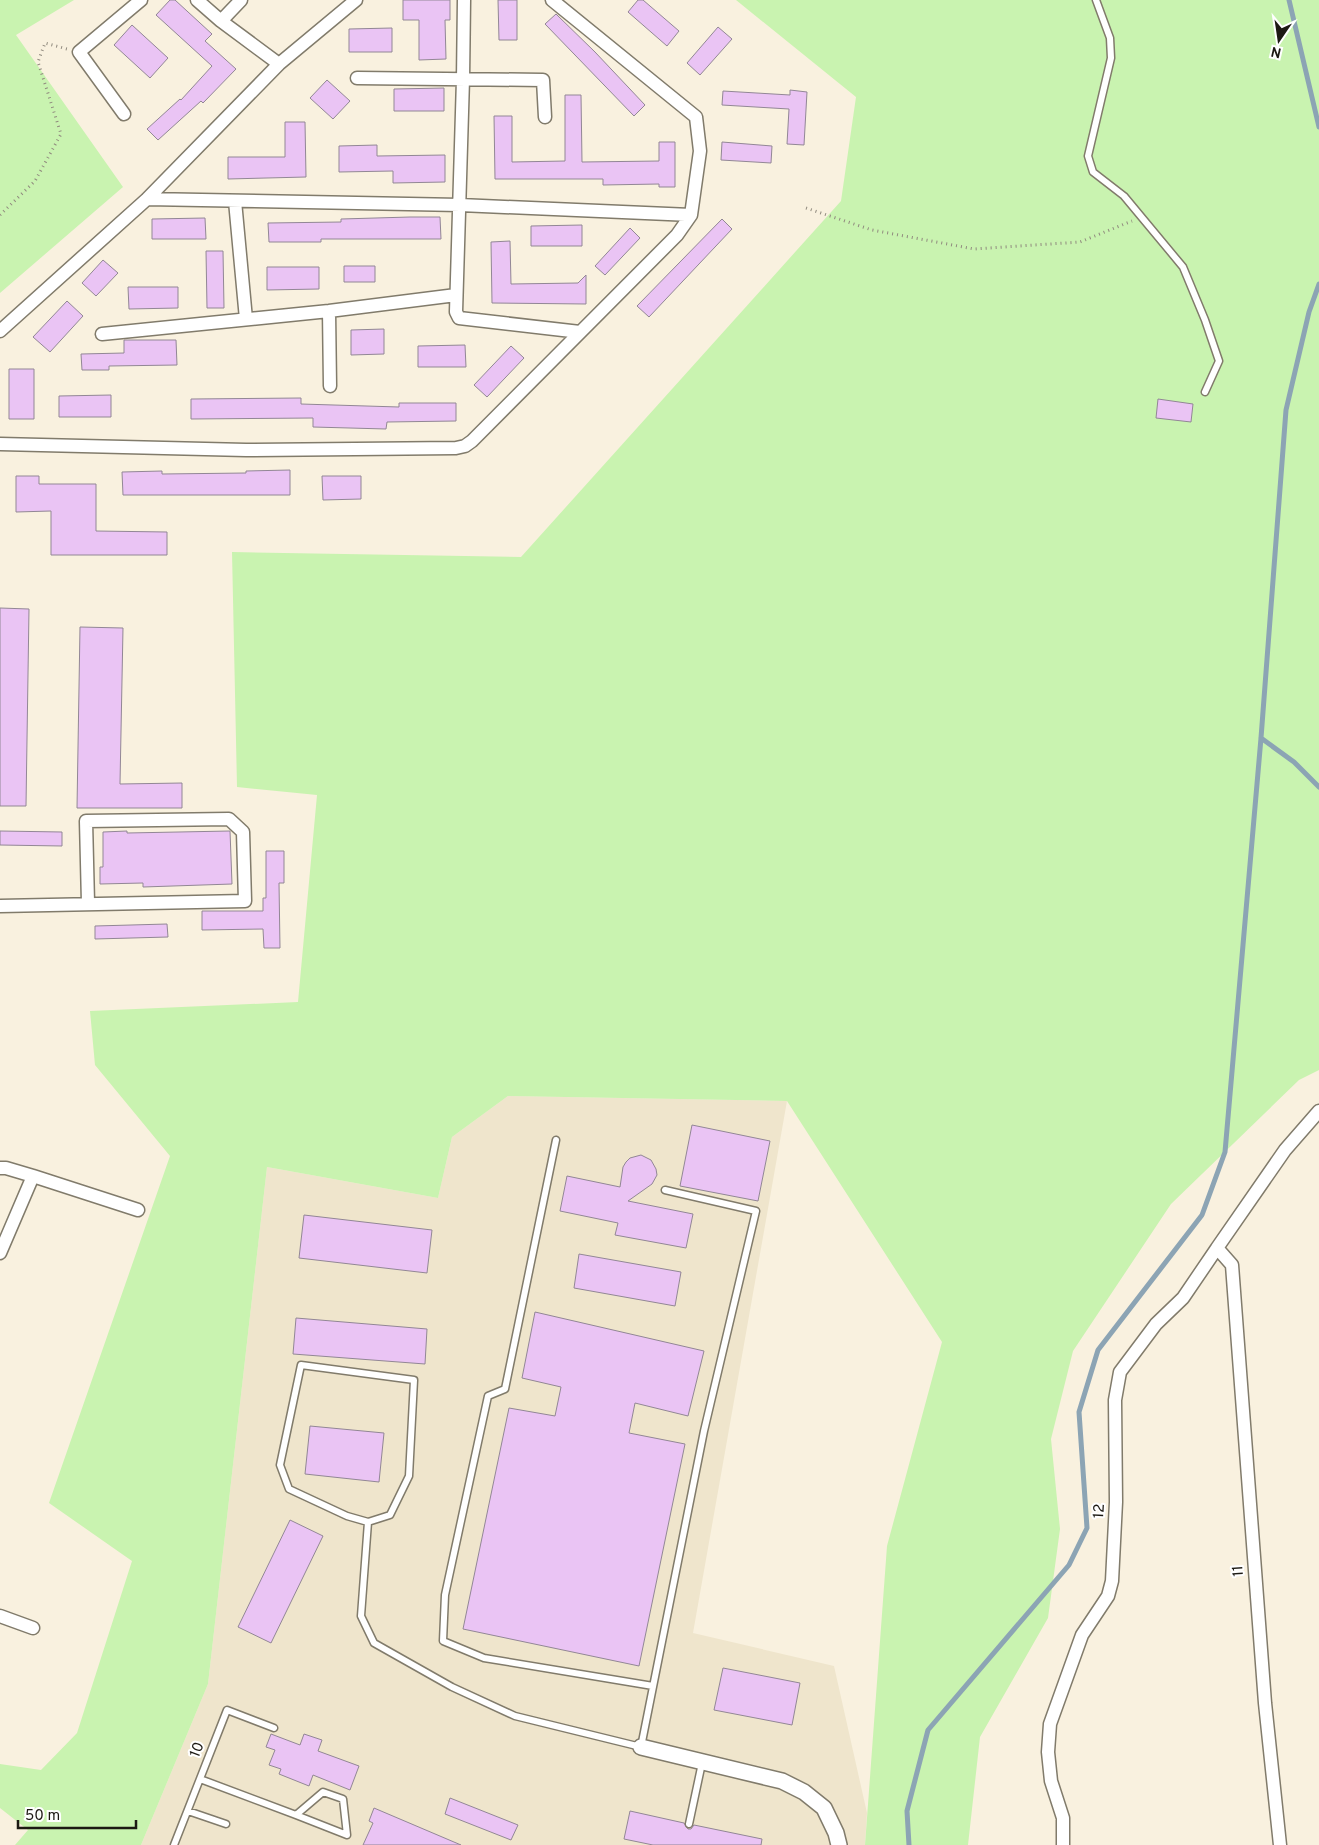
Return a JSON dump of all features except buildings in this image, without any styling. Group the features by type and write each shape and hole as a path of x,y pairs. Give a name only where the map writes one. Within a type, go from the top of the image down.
{"street":[{"path":"124,114 79,52 141,0"},
{"path":"197,0 221,21 279,64"},
{"path":"221,21 241,0"},
{"path":"0,330 146,200 279,64 356,0"},
{"path":"464,0 456,312 459,318 580,332"},
{"path":"0,444 246,450 456,448 465,446 472,441 677,235 691,215 700,151 696,117 552,0"},
{"path":"357,78 543,80 545,117"},
{"path":"146,200 460,205 691,215"},
{"path":"235,202 246,319"},
{"path":"102,334 456,295"},
{"path":"329,310 330,386"},
{"path":"0,906 245,901 243,832 229,819 86,821 88,903"},
{"name":"12","path":"1063,1845 1063,1818 1051,1781 1048,1752 1050,1724 1082,1635 1108,1596 1112,1581 1116,1502 1115,1400 1120,1372 1156,1324 1183,1298 1285,1150 1319,1110"},
{"path":"0,1168 33,1176 138,1210"},
{"path":"0,1253 33,1176"},
{"name":"11","path":"1217,1248 1232,1265 1265,1702 1280,1845"},
{"path":"0,1616 33,1628"},
{"path":"641,1746 782,1781 804,1792 824,1808 836,1833 839,1845"}],"lane":[{"path":"1096,0 1110,38 1111,58 1088,156 1092,172 1124,196 1183,267 1205,320 1219,361 1205,392"},
{"path":"556,1140 505,1389 488,1396 446,1595 443,1642 484,1658 653,1686"},
{"path":"368,1522 361,1616 374,1643 452,1687 515,1716 641,1746 704,1430 756,1211 665,1190"},
{"path":"301,1365 414,1380 409,1476 390,1515 368,1522 347,1516 289,1489 280,1465 301,1365"},
{"name":"10","path":"174,1845 227,1710 274,1728"},
{"path":"689,1824 702,1761"},
{"path":"200,1779 347,1835 343,1799 323,1792 296,1814"},
{"path":"188,1811 226,1824"}],"path":[{"path":"0,215 35,181 61,134 38,62 45,43 79,52"},
{"path":"806,208 872,230 974,250 1080,242 1142,217"}],"shaded area":[{"path":"508,1096 787,1101 693,1633 834,1666 867,1813 865,1845 141,1845 208,1684 267,1167 438,1198 452,1137"}],"green space":[{"path":"0,0 74,0 16,35 123,187 0,293"},
{"path":"736,0 1319,0 1319,1070 1299,1080 1171,1204 1073,1351 1051,1439 1060,1529 1048,1618 980,1737 968,1845 865,1845 887,1546 942,1342 787,1101 508,1096 452,1137 438,1198 267,1167 208,1684 141,1845 15,1845 28,1830 0,1808 0,1764 41,1770 77,1733 132,1561 49,1503 170,1156 95,1065 90,1011 298,1002 317,795 237,787 232,552 521,557 841,201 856,97"}],"waterway":[{"path":"1289,0 1319,127"},
{"path":"909,1845 907,1811 928,1730 1069,1565 1087,1528 1079,1412 1098,1350 1202,1215 1225,1152 1261,738 1286,410 1309,312 1319,284"},
{"path":"1261,738 1294,762 1319,787"}]}
